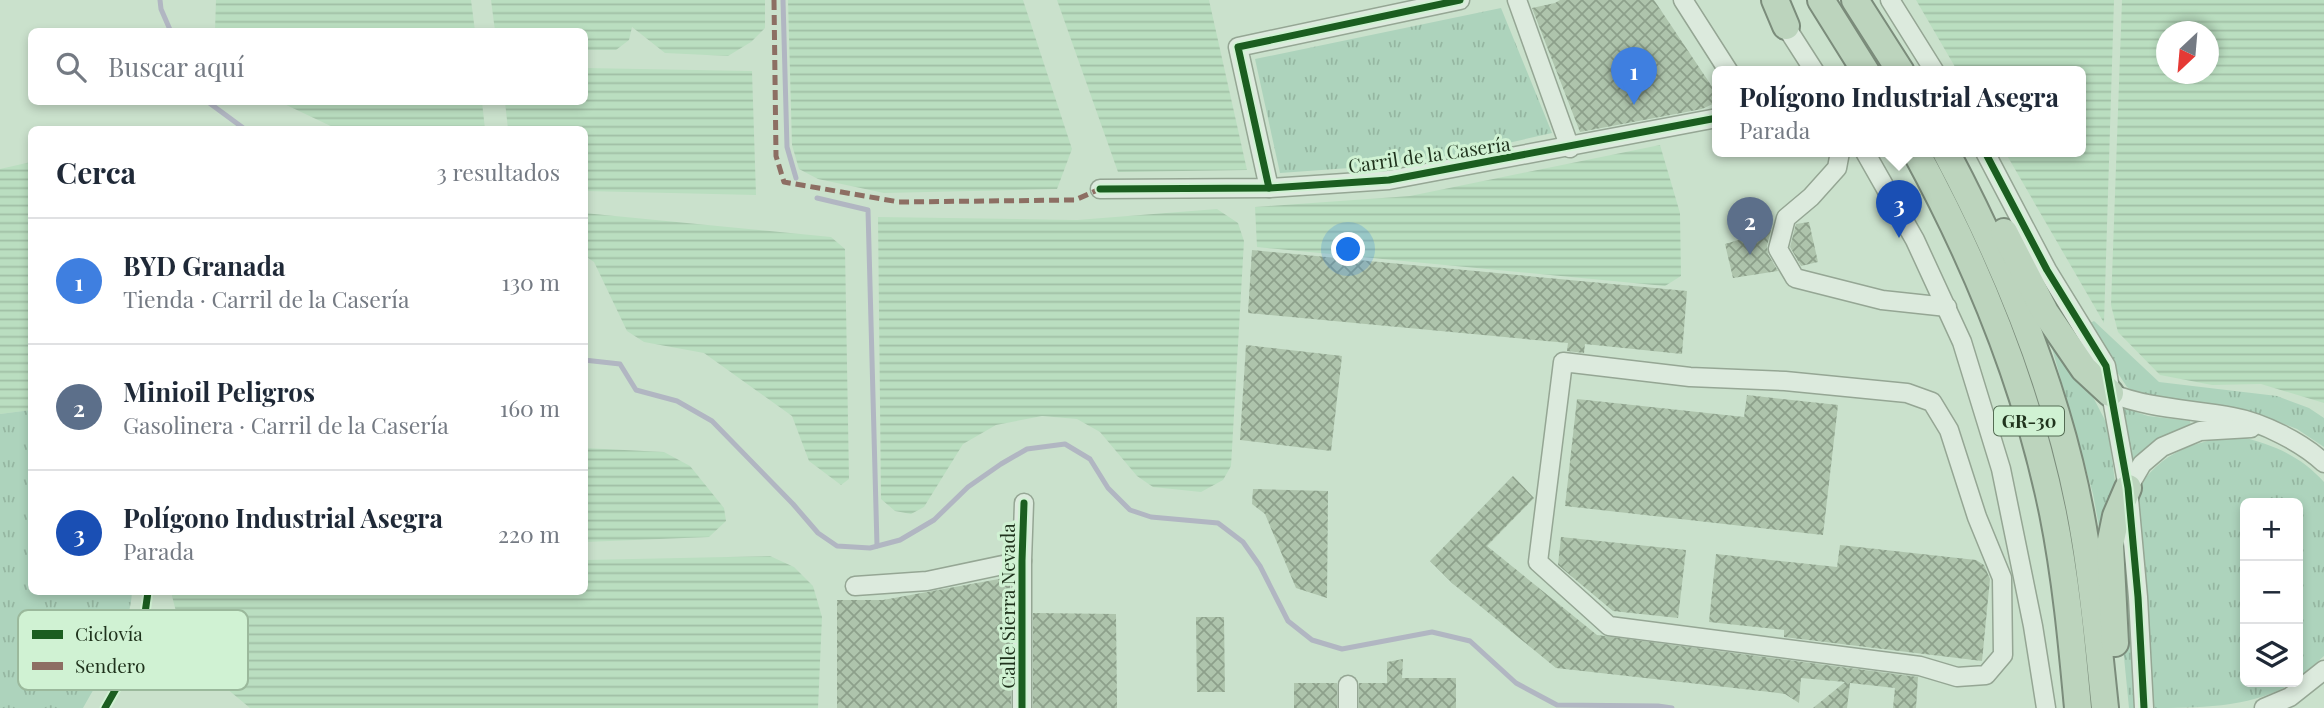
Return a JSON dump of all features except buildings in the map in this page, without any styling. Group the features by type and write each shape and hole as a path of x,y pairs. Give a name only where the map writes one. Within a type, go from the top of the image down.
{"highway":[{"path":"1775,0 1786,26"},
{"path":"1821,0 1862,66"},
{"path":"1855,0 1897,66"},
{"name":"GR-30","path":"1919,157 1951,216 1990,307 2012,364 2033,433 2053,512 2067,592 2078,708"},
{"name":"GR-30","path":"1948,157 1997,256 2024,321 2062,437 2085,537 2105,708"},
{"path":"1960,157 1969,165 2045,312 2084,369 2110,393"},
{"path":"2120,708 2110,545 2116,516 2128,488"}],"street":[{"path":"1269,188 1238,47 1460,0"},
{"path":"1517,0 1570,148"},
{"path":"1683,0 1725,66"},
{"path":"1767,0 1811,66"},
{"path":"1890,0 1931,66"},
{"name":"Carril de la Casería","path":"1100,189 1269,188 1389,180 1570,148 1712,119"},
{"path":"1839,157 1836,168 1811,197 1786,218 1778,249 1794,278 1882,300 1947,307"},
{"path":"1868,157 1915,240 1962,342 2001,469 2033,626 2046,708"},
{"path":"1988,157 2047,270 2106,366 2128,488 2144,708"},
{"path":"1563,362 1690,377 1907,393 1932,402 1949,430 1977,517 2001,578 2003,655 1986,675 1957,677 1920,666 1609,626 1538,562 1563,362"},
{"path":"2110,393 2155,407 2236,417 2301,444 2324,463"},
{"path":"2128,488 2142,464 2162,447 2200,430 2265,428"},
{"name":"Calle Sierra Nevada","path":"1022,708 1021,561 1024,503"},
{"path":"1977,517 2011,517"},
{"name":"Calle Sierra Nevada","path":"855,586 927,581 1021,561"},
{"path":"2264,708 2290,697 2324,670"},
{"path":"1348,708 1349,685"}],"green space":[{"path":"216,0 471,0 475,28 215,28"},
{"path":"491,0 765,0 765,28 751,42 728,56 665,53 632,27 629,40 616,50 588,50 588,28 495,28"},
{"path":"788,0 1023,0 1072,149 1057,189 884,193 818,179 799,169 792,145"},
{"path":"1057,0 1209,0 1247,170 1118,172"},
{"path":"1916,0 2114,0 2104,323 2008,157 2086,157 2086,66 1954,66"},
{"path":"2122,0 2324,0 2324,403 2261,384 2212,385 2160,375 2118,332 2111,305"},
{"path":"1501,8 1552,133 1464,153 1377,166 1280,173 1255,59"},
{"path":"588,68 752,71 756,195 588,191 588,126 508,126 505,105 588,105"},
{"path":"286,105 482,105 485,126 331,126"},
{"path":"1660,145 1680,213 1681,276 1665,286 1257,247 1255,207 1410,196"},
{"path":"28,163 28,410 0,414 0,169"},
{"path":"1217,209 1238,223 1244,241 1231,466 1223,480 1201,492 1153,487 1137,476 1100,432 1077,419 1042,416 996,425 963,444 924,507 911,514 895,511 881,499 878,217 1077,220"},
{"path":"588,213 831,237 845,249 849,479 841,485 809,461 792,416 704,353 644,342 627,331 594,262 588,258"},
{"path":"2094,321 2159,382 2277,396 2309,408 2324,418 2324,447 2297,429 2260,415 2143,397 2127,387 2086,325"},
{"path":"2057,345 2093,397 2107,424 2116,488 2102,543 2093,494 2052,348"},
{"path":"2121,407 2148,416 2190,421 2191,427 2130,469"},
{"path":"28,410 28,595 132,595 129,610 18,610 18,690 93,690 83,708 0,708 0,414"},
{"path":"2239,436 2263,443 2296,458 2324,482 2324,656 2303,675 2303,498 2240,498 2240,687 2285,687 2261,697 2225,705 2151,708 2136,491 2146,477 2168,457 2208,441"},
{"path":"588,448 664,452 690,466 724,508 726,521 709,537 588,542"},
{"path":"2124,515 2139,708 2129,708 2118,596"},
{"path":"770,556 794,567 813,586 822,617 818,708 250,708 228,690 248,690 248,610 176,610 172,595 588,595 588,560"}],"waterway":[{"path":"160,0 169,28"},
{"path":"783,0 787,147 796,178"},
{"path":"212,105 241,126"},
{"path":"817,198 868,210 877,546"},
{"path":"588,360 620,364 636,390 677,401 712,421 818,533 837,546 870,548 900,540 934,520 968,487 1001,464 1027,449 1065,444 1090,459 1108,488 1130,510 1151,517 1218,523 1243,542 1260,566 1288,621 1312,640 1342,649 1432,632 1470,641 1516,683 1557,705 1672,708"}],"marked path":[{"path":"774,0 776,156 784,182 899,202 1075,200 1100,189"}],"cycle path":[{"path":"1269,188 1238,47 1460,0"},
{"path":"1100,189 1269,188 1389,180 1712,119"},
{"path":"1988,157 2047,270 2106,366 2128,488 2144,708"},
{"path":"1022,708 1024,503"},
{"path":"145,610 148,595"},
{"path":"105,708 115,690"}],"place":[{"name":"BYD Granada","path":"1634,105"},
{"name":"Polígono Industrial Asegra","path":"1899,238"},
{"name":"Minioil Peligros","path":"1750,255"}]}
